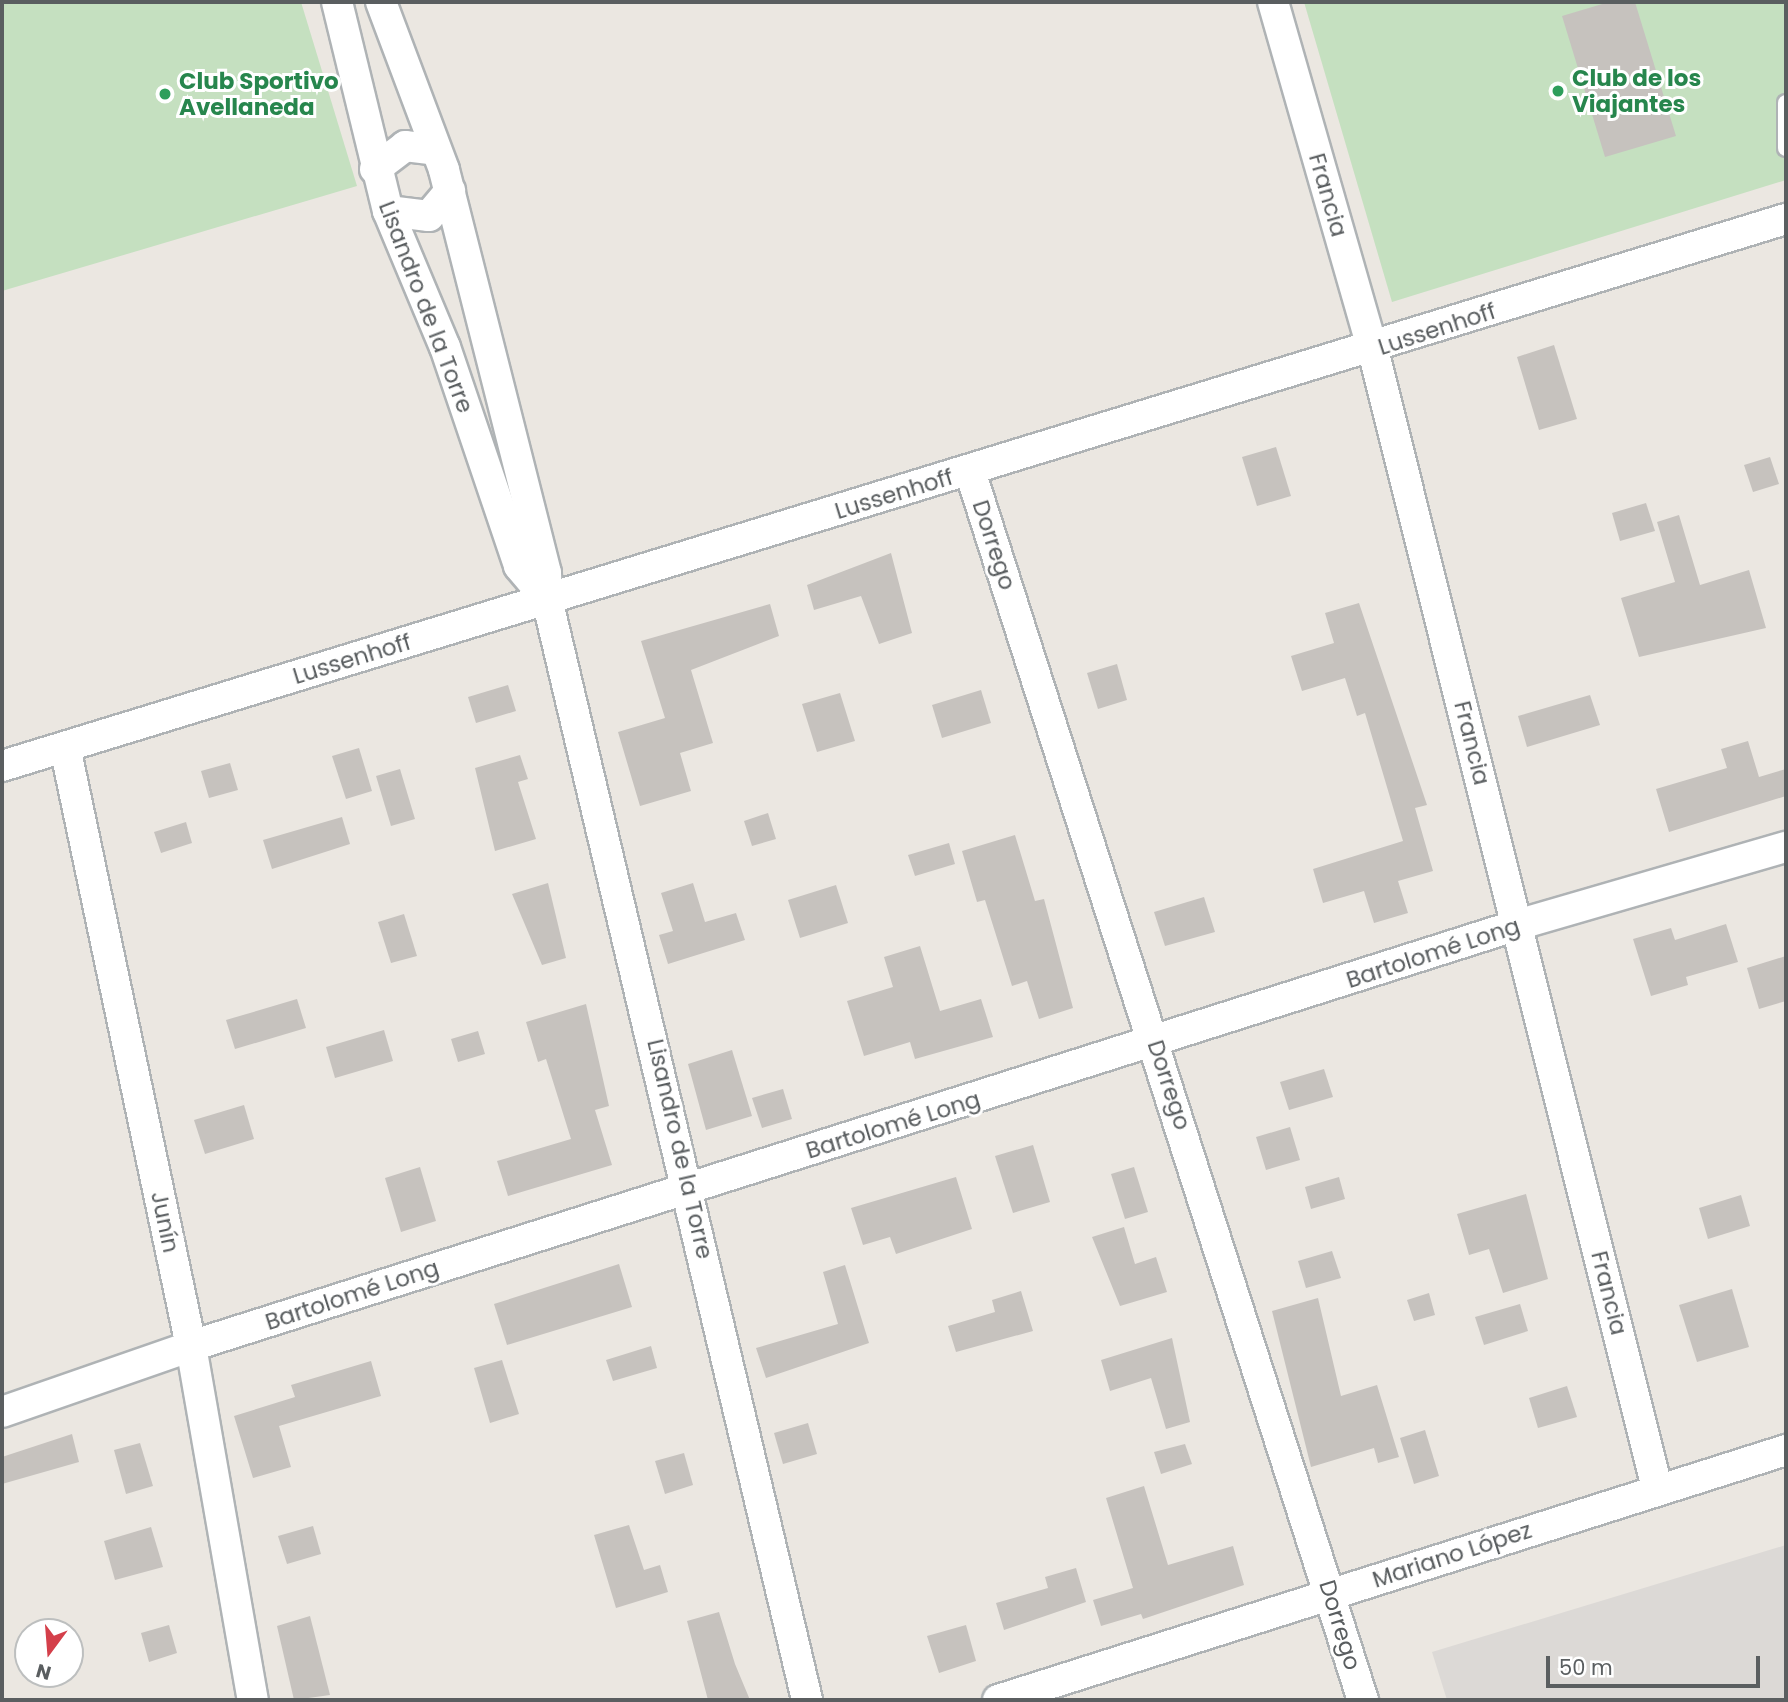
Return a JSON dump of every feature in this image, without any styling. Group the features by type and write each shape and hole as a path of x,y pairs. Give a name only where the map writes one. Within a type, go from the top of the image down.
{"street":[{"name":"Lisandro de la Torre","path":"337,2 375,169 388,211 445,347 519,566 547,599"},
{"name":"Francia","path":"1273,2 1373,350 1657,1488"},
{"name":"Lisandro de la Torre","path":"384,10 450,191 546,573 547,599 690,1187 807,1700"},
{"path":"345,30 384,10"},
{"path":"375,169 405,146 436,150"},
{"path":"388,211 429,216 450,191"},
{"name":"Lussenhoff","path":"2,766 1373,350 1786,219"},
{"name":"Dorrego","path":"970,471 1156,1044 1363,1700"},
{"name":"Junín","path":"65,747 191,1346 253,1700"},
{"name":"Bartolomé Long","path":"2,1412 191,1346 690,1187 1156,1044 1517,925 1786,847"},
{"name":"Mariano López","path":"998,1700 1332,1595 1657,1488 1786,1450"}],"lane":[{"path":"1786,103 1786,148"}],"shaded area":[{"path":"1786,1545 1786,1700 1447,1700 1432,1652"}],"green space":[{"name":"Club Sportivo Avellaneda","path":"2,2 301,2 357,186 2,291"},
{"name":"Club de los Viajantes","path":"1304,2 1786,2 1786,180 1392,302"}],"building":[{"path":"1609,2 1635,2 1676,136 1605,157 1562,16"},
{"path":"1554,345 1577,419 1539,430 1517,357"},
{"path":"1276,447 1291,496 1257,506 1242,457"},
{"path":"1770,457 1779,484 1753,492 1744,465"},
{"path":"1646,503 1655,531 1620,541 1612,513"},
{"path":"1679,515 1700,585 1749,570 1766,628 1639,657 1621,598 1675,582 1657,522"},
{"path":"891,553 912,633 879,644 861,596 814,610 807,585"},
{"path":"1359,603 1427,805 1415,808 1433,871 1398,881 1408,913 1374,923 1364,891 1323,903 1313,869 1403,841 1365,713 1357,716 1345,678 1302,691 1291,656 1334,643 1325,613"},
{"path":"770,604 779,636 691,670 713,743 680,753 691,791 640,806 618,732 665,718 641,641"},
{"path":"1117,664 1127,700 1098,709 1087,673"},
{"path":"508,685 516,711 476,723 468,697"},
{"path":"981,690 991,723 942,738 932,705"},
{"path":"840,693 855,741 817,752 802,704"},
{"path":"1590,695 1600,725 1527,747 1518,716"},
{"path":"1748,741 1759,777 1786,769 1786,796 1669,832 1656,789 1727,768 1721,749"},
{"path":"359,748 372,791 346,799 332,756"},
{"path":"520,755 528,779 518,782 536,839 495,851 475,768"},
{"path":"230,763 238,790 209,798 201,771"},
{"path":"400,769 415,819 391,826 376,776"},
{"path":"768,813 776,839 752,846 744,821"},
{"path":"342,817 350,844 272,869 263,840"},
{"path":"186,822 192,843 161,853 154,832"},
{"path":"1015,835 1035,901 1044,899 1073,1008 1039,1019 1027,981 1012,986 985,900 977,902 962,851"},
{"path":"949,843 955,864 915,876 908,855"},
{"path":"548,883 566,958 542,965 512,894"},
{"path":"693,883 705,922 736,913 745,940 668,964 659,935 673,931 661,893"},
{"path":"836,885 848,923 800,938 788,900"},
{"path":"1204,897 1215,932 1165,946 1154,912"},
{"path":"404,914 417,956 391,963 378,922"},
{"path":"1726,924 1738,962 1686,977 1688,985 1651,996 1633,939 1671,928 1675,940"},
{"path":"920,946 940,1011 981,999 993,1037 915,1059 910,1042 864,1056 847,1001 893,987 884,957"},
{"path":"1786,956 1786,1001 1759,1009 1747,968"},
{"path":"297,999 306,1028 235,1049 226,1020"},
{"path":"586,1004 609,1106 595,1110 612,1165 508,1196 497,1161 571,1139 546,1059 538,1062 526,1022"},
{"path":"384,1030 393,1061 335,1078 326,1047"},
{"path":"478,1031 485,1054 458,1062 451,1039"},
{"path":"732,1050 752,1116 706,1130 688,1064"},
{"path":"1324,1069 1333,1097 1289,1110 1280,1082"},
{"path":"783,1089 792,1119 762,1128 752,1098"},
{"path":"244,1105 254,1139 205,1154 194,1120"},
{"path":"1290,1127 1300,1160 1266,1170 1256,1137"},
{"path":"1033,1145 1050,1202 1013,1213 995,1156"},
{"path":"420,1167 436,1221 401,1232 385,1178"},
{"path":"1134,1167 1148,1212 1125,1219 1111,1174"},
{"path":"956,1177 972,1229 896,1254 890,1237 863,1245 851,1208"},
{"path":"1339,1177 1345,1199 1311,1209 1305,1187"},
{"path":"1526,1194 1548,1279 1503,1293 1489,1249 1469,1255 1457,1214"},
{"path":"1741,1195 1750,1226 1708,1239 1699,1208"},
{"path":"1124,1227 1135,1264 1156,1257 1167,1292 1120,1306 1092,1237"},
{"path":"1332,1251 1341,1278 1306,1288 1298,1261"},
{"path":"619,1264 632,1307 507,1345 494,1304"},
{"path":"845,1265 869,1343 766,1378 756,1348 838,1324 823,1272"},
{"path":"1732,1289 1749,1347 1697,1362 1679,1305"},
{"path":"1021,1291 1033,1331 956,1352 948,1326 995,1312 992,1300"},
{"path":"1429,1293 1435,1315 1414,1321 1407,1300"},
{"path":"1318,1298 1341,1396 1377,1385 1399,1457 1378,1463 1374,1448 1311,1467 1272,1311"},
{"path":"1520,1304 1528,1331 1484,1345 1475,1317"},
{"path":"1172,1338 1190,1422 1166,1429 1151,1378 1110,1391 1101,1360"},
{"path":"651,1346 657,1368 613,1381 606,1360"},
{"path":"502,1360 519,1414 490,1423 474,1368"},
{"path":"371,1361 381,1396 279,1426 291,1467 253,1478 234,1416 295,1397 291,1385"},
{"path":"1567,1386 1577,1417 1538,1428 1529,1398"},
{"path":"808,1423 817,1454 783,1464 774,1433"},
{"path":"1425,1430 1439,1476 1414,1484 1400,1438"},
{"path":"72,1434 79,1462 2,1484 2,1457"},
{"path":"140,1443 153,1486 126,1494 114,1450"},
{"path":"1185,1444 1192,1464 1161,1474 1154,1452"},
{"path":"684,1453 693,1485 665,1494 655,1461"},
{"path":"1144,1486 1168,1565 1233,1546 1244,1585 1143,1619 1141,1614 1101,1626 1093,1600 1133,1588 1106,1498"},
{"path":"629,1525 644,1570 660,1565 668,1592 616,1608 594,1535"},
{"path":"313,1526 321,1554 287,1564 278,1536"},
{"path":"151,1527 163,1567 115,1580 104,1541"},
{"path":"1076,1568 1086,1602 1004,1630 996,1603 1048,1588 1045,1577"},
{"path":"719,1612 735,1664 750,1700 708,1700 687,1621"},
{"path":"310,1616 330,1695 294,1700 277,1626"},
{"path":"169,1625 177,1653 149,1662 141,1633"},
{"path":"966,1625 976,1661 939,1673 927,1636"}],"place":[{"name":"Club de los Viajantes","path":"1558,91"},
{"name":"Club Sportivo Avellaneda","path":"165,94"}]}
